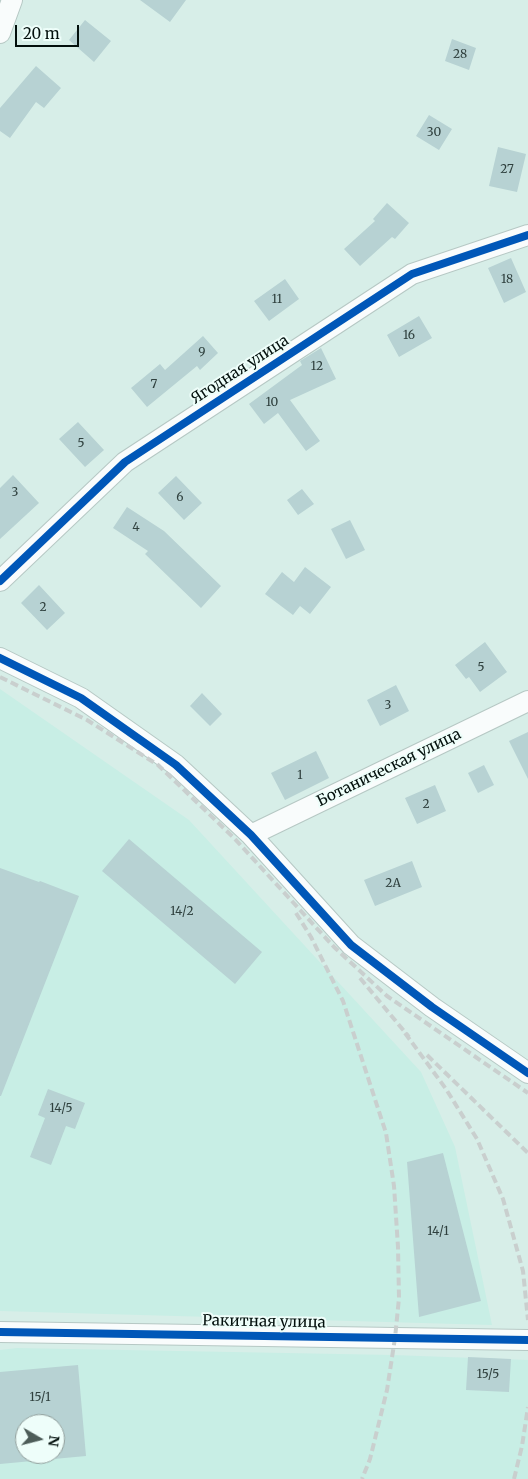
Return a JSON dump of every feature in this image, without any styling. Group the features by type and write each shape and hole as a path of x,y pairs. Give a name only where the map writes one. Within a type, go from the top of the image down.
{"street":[{"path":"0,33 12,0"},
{"name":"Ягодная улица","path":"0,580 133,456 412,274 528,235"},
{"path":"0,658 81,698 176,765 250,835 351,945 432,1007 528,1073"},
{"name":"Ботаническая улица","path":"250,835 528,701"},
{"name":"Ракитная улица","path":"0,1332 528,1340"}],"shaded area":[{"path":"0,689 189,820 421,1072 455,1147 492,1325 0,1311"},
{"path":"17,1348 393,1355 528,1360 528,1479 0,1479 0,1350"}],"building":[{"path":"140,0 186,0 170,22"},
{"path":"85,20 111,41 94,62 69,40"},
{"path":"452,39 476,48 469,70 445,61"},
{"path":"36,66 61,88 44,108 36,102 10,138 0,131 0,108"},
{"path":"429,115 452,129 439,150 416,136"},
{"path":"498,147 526,154 517,192 489,186"},
{"path":"387,203 409,223 395,239 392,237 360,266 344,249 375,221 373,219"},
{"path":"511,258 526,292 504,303 488,268"},
{"path":"285,279 299,299 269,321 254,301"},
{"path":"419,316 432,338 399,357 387,335"},
{"path":"203,336 218,353 200,370 197,366 147,407 131,388 160,364 165,370"},
{"path":"321,348 336,379 290,400 320,441 306,451 278,413 264,424 249,404 302,365 300,361"},
{"path":"78,422 104,450 85,467 59,439"},
{"path":"13,475 39,503 0,539 0,488"},
{"path":"176,476 202,503 184,520 158,493"},
{"path":"302,489 314,504 298,515 287,500"},
{"path":"127,507 164,531 221,586 201,608 145,554 148,551 113,528"},
{"path":"350,520 365,550 346,559 331,529"},
{"path":"305,567 331,587 310,614 300,606 293,615 265,594 282,572 294,582"},
{"path":"39,585 65,613 47,630 21,603"},
{"path":"485,642 507,672 480,692 469,677 466,679 455,665"},
{"path":"396,685 409,711 380,726 367,700"},
{"path":"202,693 222,714 210,726 190,706"},
{"path":"528,732 528,779 509,741"},
{"path":"316,751 329,778 285,800 271,773"},
{"path":"484,765 494,785 478,793 468,773"},
{"path":"435,785 446,811 417,824 405,798"},
{"path":"129,839 262,952 235,984 102,871"},
{"path":"412,861 422,887 375,906 364,880"},
{"path":"0,868 79,896 1,1096 0,1096"},
{"path":"48,1089 85,1103 75,1129 66,1126 51,1165 30,1157 45,1118 38,1115"},
{"path":"443,1153 481,1301 419,1317 407,1162"},
{"path":"468,1357 511,1359 509,1392 466,1390"},
{"path":"78,1365 86,1456 65,1458 65,1414 15,1414 15,1463 0,1464 0,1372"}],"railway":[{"path":"0,677 87,720 158,765 234,838 334,947 387,996 528,1093"},
{"path":"296,913 311,937 343,1001 386,1133 394,1186 399,1298 395,1338 387,1390 370,1459 362,1479"},
{"path":"360,978 409,1037"},
{"path":"405,1033 446,1089 477,1139 503,1199 523,1271 528,1320"},
{"path":"427,1055 528,1153"},
{"path":"514,1479 522,1446 528,1407"}],"cycle path":[{"path":"0,581 125,462 412,274 528,235"},
{"path":"0,658 81,698 176,765 251,835 351,945 432,1007 528,1073"},
{"path":"0,1332 528,1340"}]}
